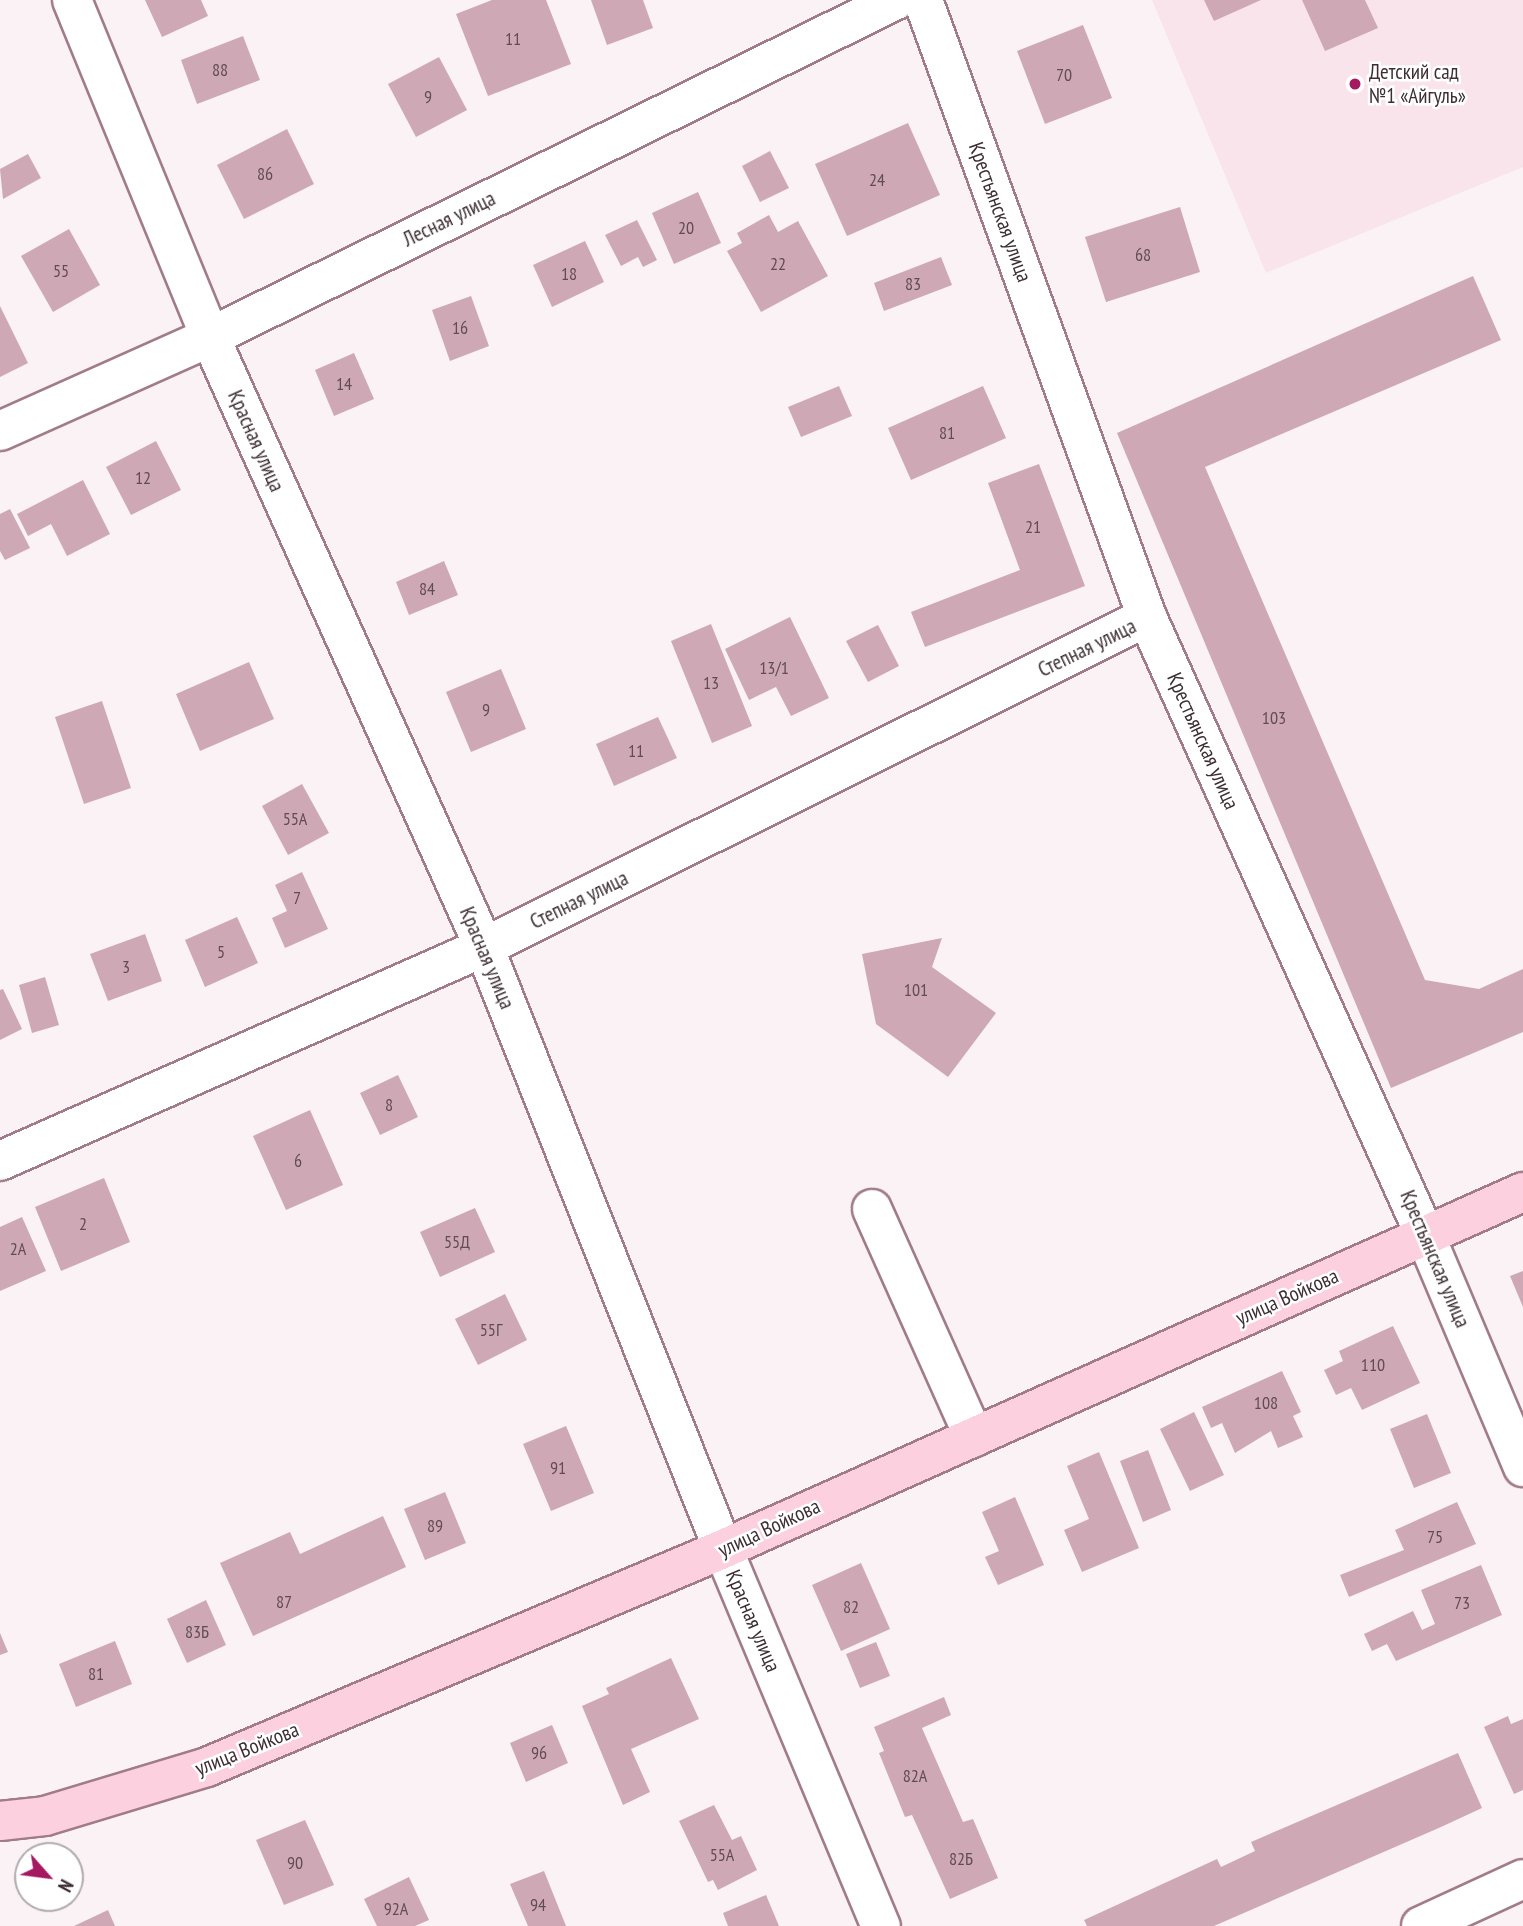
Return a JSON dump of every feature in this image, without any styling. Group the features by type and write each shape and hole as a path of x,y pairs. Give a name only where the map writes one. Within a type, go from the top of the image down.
{"main road":[{"name":"улица Войкова","path":"0,1821 46,1816 207,1767 723,1549 1523,1192"}],"street":[{"name":"Красная улица","path":"72,0 210,337 484,947 723,1549 881,1926"},
{"name":"Лесная улица","path":"0,431 210,337 896,0"},
{"name":"Крестьянская улица","path":"923,0 1147,617 1425,1235 1523,1467"},
{"name":"Степная улица","path":"0,1161 484,947 1147,617"},
{"path":"872,1209 974,1437"},
{"path":"1421,1926 1523,1879"}],"shaded area":[{"name":"Детский сад №1 «Айгуль»","path":"1152,0 1523,0 1523,167 1266,273"}],"building":[{"path":"145,0 201,0 208,16 162,37"},
{"path":"492,0 546,0 571,64 488,96 456,14"},
{"path":"591,0 643,0 653,28 607,45"},
{"path":"1204,0 1261,0 1214,21"},
{"path":"1302,0 1365,0 1378,28 1325,51"},
{"path":"1083,25 1112,98 1045,124 1017,51"},
{"path":"243,36 260,80 197,104 181,60"},
{"path":"439,57 467,110 416,137 388,84"},
{"path":"908,123 940,195 847,236 815,164"},
{"path":"287,129 314,184 244,219 217,165"},
{"path":"770,151 789,188 760,202 742,166"},
{"path":"28,154 41,178 3,199 0,169"},
{"path":"698,192 721,243 674,264 652,213"},
{"path":"1180,207 1200,272 1106,302 1085,237"},
{"path":"769,215 778,232 798,221 828,276 761,312 727,251 742,243 737,233"},
{"path":"637,220 657,260 643,267 638,257 621,266 605,235"},
{"path":"69,229 100,285 53,312 21,256"},
{"path":"585,241 604,282 552,307 533,265"},
{"path":"941,257 952,285 884,311 874,283"},
{"path":"1473,276 1501,340 1205,467 1425,980 1479,989 1523,969 1523,1032 1391,1088 1117,433"},
{"path":"471,296 489,346 450,361 432,310"},
{"path":"0,306 28,363 0,377"},
{"path":"354,353 374,399 334,416 315,370"},
{"path":"839,386 852,416 801,437 788,407"},
{"path":"983,386 1006,438 911,480 888,428"},
{"path":"156,441 181,490 131,515 106,467"},
{"path":"1039,464 1085,586 925,647 911,612 1020,570 988,483"},
{"path":"83,480 110,534 67,556 51,524 28,536 17,514"},
{"path":"10,509 30,548 5,560 0,551 0,514"},
{"path":"444,561 458,595 409,615 396,582"},
{"path":"790,617 829,698 791,716 776,687 749,700 725,649"},
{"path":"711,624 752,726 712,743 671,641"},
{"path":"878,625 899,666 868,682 846,641"},
{"path":"249,662 274,719 200,751 176,694"},
{"path":"501,669 526,729 471,752 446,692"},
{"path":"102,701 131,788 84,804 55,717"},
{"path":"658,717 677,758 614,786 596,744"},
{"path":"302,784 329,833 288,855 262,806"},
{"path":"302,872 328,929 285,948 272,918 287,911 275,885"},
{"path":"237,917 258,963 205,987 185,940"},
{"path":"145,934 162,981 108,1001 90,954"},
{"path":"942,938 932,967 996,1013 948,1077 876,1024 862,954"},
{"path":"45,977 59,1025 32,1033 19,985"},
{"path":"3,989 22,1029 0,1040 0,990"},
{"path":"398,1075 418,1117 380,1135 360,1093"},
{"path":"310,1110 343,1185 286,1210 253,1136"},
{"path":"104,1178 130,1242 61,1271 35,1207"},
{"path":"475,1208 495,1252 440,1277 420,1232"},
{"path":"22,1217 46,1271 0,1291 0,1227"},
{"path":"1523,1271 1523,1307 1510,1276"},
{"path":"505,1294 527,1340 478,1365 455,1319"},
{"path":"1393,1326 1420,1383 1362,1410 1351,1388 1336,1395 1324,1370 1343,1361 1339,1351"},
{"path":"1282,1371 1301,1412 1293,1416 1303,1437 1278,1448 1271,1431 1235,1453 1222,1423 1211,1428 1202,1407"},
{"path":"1194,1412 1224,1475 1190,1491 1160,1429"},
{"path":"1427,1414 1451,1473 1414,1488 1390,1429"},
{"path":"566,1426 594,1493 551,1511 523,1444"},
{"path":"1148,1450 1171,1510 1143,1522 1120,1461"},
{"path":"1099,1452 1139,1548 1082,1572 1064,1530 1089,1519 1067,1466"},
{"path":"445,1492 466,1543 425,1560 404,1509"},
{"path":"1015,1497 1044,1565 998,1585 985,1557 999,1551 982,1512"},
{"path":"1457,1502 1476,1544 1349,1597 1340,1575 1404,1550 1395,1530"},
{"path":"383,1516 406,1567 253,1636 220,1563 290,1532 300,1554"},
{"path":"861,1563 890,1629 841,1651 812,1585"},
{"path":"1481,1565 1502,1615 1396,1661 1387,1644 1372,1651 1364,1634 1413,1611 1422,1630 1435,1624 1421,1590"},
{"path":"206,1600 226,1645 187,1663 167,1619"},
{"path":"0,1633 8,1652 0,1655"},
{"path":"115,1641 132,1684 76,1707 59,1664"},
{"path":"876,1642 890,1676 860,1688 846,1654"},
{"path":"671,1658 699,1719 631,1749 650,1792 623,1805 582,1706 609,1694 606,1688"},
{"path":"944,1697 951,1715 922,1728 963,1822 973,1819 998,1878 950,1899 912,1815 905,1817 879,1753 884,1751 874,1727"},
{"path":"1508,1716 1511,1724 1523,1719 1523,1790 1514,1794 1484,1727"},
{"path":"552,1725 568,1763 526,1782 510,1743"},
{"path":"1458,1753 1482,1808 1441,1827 1214,1926 1087,1926 1084,1920 1217,1859 1221,1867 1255,1851 1251,1842"},
{"path":"714,1805 732,1840 741,1836 757,1870 718,1890 713,1880 708,1882 679,1821"},
{"path":"305,1820 334,1885 284,1905 256,1840"},
{"path":"544,1871 566,1926 528,1926 510,1884"},
{"path":"409,1877 429,1920 415,1926 377,1926 364,1899"},
{"path":"766,1895 779,1926 728,1926 723,1913"},
{"path":"108,1910 115,1926 74,1926"}],"place":[{"name":"Детский сад №1 «Айгуль»","path":"1355,84"}]}
